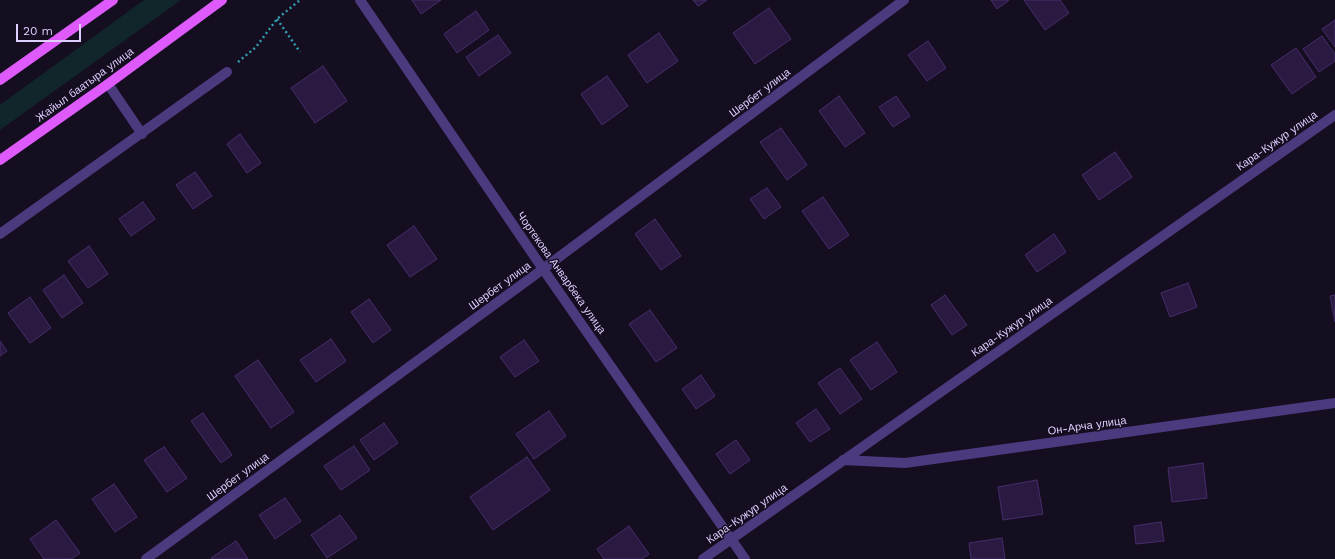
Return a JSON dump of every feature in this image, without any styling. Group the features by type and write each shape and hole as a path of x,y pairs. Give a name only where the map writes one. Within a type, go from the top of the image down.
{"main road":[{"path":"0,80 113,0"},
{"name":"Жайыл баатыра улица","path":"0,160 108,84 222,0"}],"street":[{"name":"Чортекова Анварбека улица","path":"360,0 745,559"},
{"name":"Шербет улица","path":"146,559 544,269 904,0"},
{"path":"0,234 228,72"},
{"path":"108,84 142,134"},
{"name":"Кара-Кужур улица","path":"703,559 1335,115"},
{"name":"Он-Арча улица","path":"843,460 905,464 1335,403"}],"path":[{"path":"228,72 256,46 277,19 300,0"},
{"path":"277,19 300,52"}],"green space":[{"path":"144,0 181,0 0,130 0,105"}],"building":[{"path":"412,0 441,0 421,14"},
{"path":"693,0 707,0 698,6"},
{"path":"991,0 1009,0 997,9"},
{"path":"1024,0 1060,0 1069,13 1045,30"},
{"path":"769,8 791,39 755,64 733,33"},
{"path":"476,11 489,30 457,53 444,34"},
{"path":"1335,20 1335,47 1322,29"},
{"path":"659,33 678,61 647,83 628,55"},
{"path":"498,35 511,53 479,76 466,57"},
{"path":"1322,36 1335,54 1335,61 1319,72 1303,49"},
{"path":"928,41 946,68 927,81 908,55"},
{"path":"1296,48 1316,77 1292,94 1271,65"},
{"path":"323,66 347,101 315,123 291,88"},
{"path":"607,76 628,106 602,125 581,94"},
{"path":"839,96 865,133 845,147 819,111"},
{"path":"896,96 910,116 893,127 879,107"},
{"path":"781,128 807,165 787,180 760,142"},
{"path":"240,134 261,163 247,173 227,144"},
{"path":"1115,152 1132,177 1099,200 1082,175"},
{"path":"195,172 212,196 193,209 176,185"},
{"path":"767,188 781,207 764,219 750,199"},
{"path":"823,197 849,235 829,249 802,211"},
{"path":"143,202 155,219 131,236 119,219"},
{"path":"655,219 681,256 661,270 635,234"},
{"path":"414,226 437,259 410,277 387,245"},
{"path":"1054,234 1066,252 1037,272 1025,255"},
{"path":"89,246 108,274 88,288 68,261"},
{"path":"64,275 83,303 62,318 43,290"},
{"path":"1188,283 1197,307 1170,317 1161,293"},
{"path":"945,295 967,325 952,335 931,305"},
{"path":"1335,295 1335,322 1330,296"},
{"path":"30,297 51,328 30,343 8,313"},
{"path":"369,299 391,330 373,343 351,312"},
{"path":"650,310 677,348 656,362 629,324"},
{"path":"331,339 346,361 316,382 300,360"},
{"path":"524,340 539,361 515,377 500,357"},
{"path":"0,341 7,351 0,356"},
{"path":"877,342 897,372 871,390 850,360"},
{"path":"258,360 294,412 271,428 235,376"},
{"path":"840,368 862,399 840,414 818,383"},
{"path":"701,375 715,396 696,409 682,389"},
{"path":"816,409 830,429 810,442 796,423"},
{"path":"549,411 566,436 534,459 516,434"},
{"path":"203,413 232,455 221,463 191,421"},
{"path":"384,423 398,443 374,460 360,440"},
{"path":"736,440 750,460 730,474 716,454"},
{"path":"354,446 370,470 341,490 324,466"},
{"path":"164,447 187,478 167,492 144,460"},
{"path":"527,457 550,490 493,530 470,497"},
{"path":"1203,463 1207,498 1172,502 1168,468"},
{"path":"1037,480 1043,514 1003,520 998,487"},
{"path":"114,484 137,517 115,532 92,499"},
{"path":"285,498 301,521 275,539 259,515"},
{"path":"340,515 357,538 327,558 311,535"},
{"path":"56,520 80,553 71,559 44,559 30,539"},
{"path":"1161,522 1164,541 1136,544 1134,526"},
{"path":"629,526 649,554 642,559 604,559 597,549"},
{"path":"1002,538 1005,559 971,559 969,543"},
{"path":"236,541 248,559 211,558"}]}
